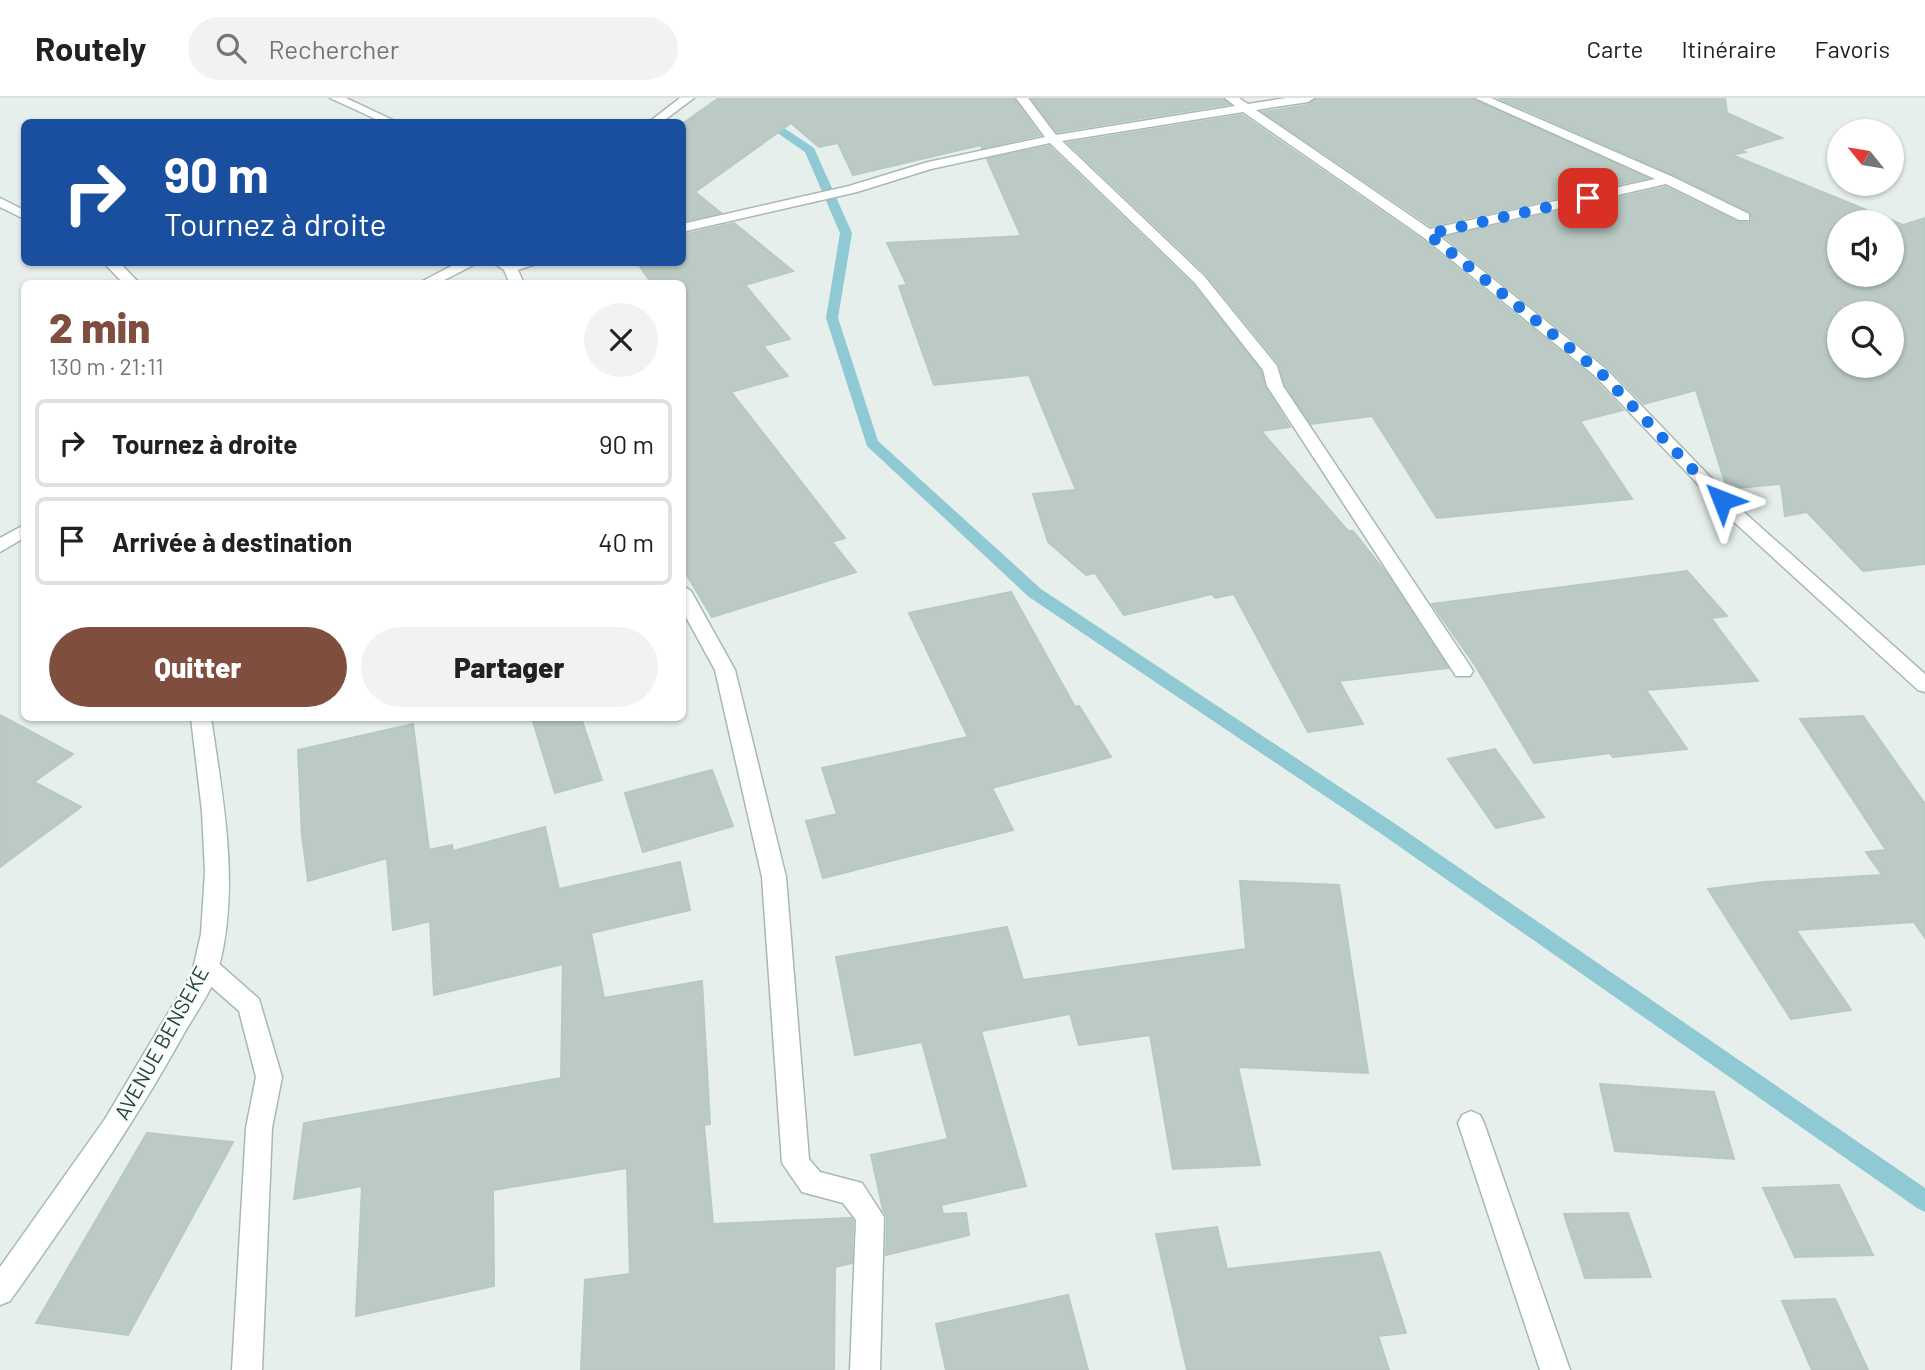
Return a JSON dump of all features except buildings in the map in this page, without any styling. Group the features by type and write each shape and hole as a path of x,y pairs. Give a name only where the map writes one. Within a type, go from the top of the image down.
{"street":[{"path":"336,98 384,119"},
{"path":"659,119 688,98"},
{"path":"1022,98 1053,139 1199,279 1271,369 1275,386 1463,671"},
{"path":"1231,98 1428,234 1600,372 1740,518 1925,685"},
{"path":"686,227 852,189 928,166 1053,139 1308,98"},
{"path":"1481,98 1668,180 1744,218"},
{"path":"1428,234 1668,180"},
{"path":"0,202 21,213"},
{"path":"114,266 129,280"},
{"path":"433,280 463,266"},
{"path":"0,546 21,532"},
{"path":"686,598 725,670 772,867 796,1163 812,1184 852,1192 870,1217 865,1370"},
{"name":"AVENUE BENSEKE","path":"0,1291 106,1142 162,1051 207,968 218,898 216,836 201,721"},
{"path":"207,968 250,1006 269,1077 259,1128 247,1370"},
{"path":"1471,1123 1555,1370"}],"waterway":[{"path":"732,98 810,150 846,233 832,318 872,443 1035,593 1387,828 1925,1201"}],"route":[{"path":"1588,198 1428,234 1600,372 1722,500"}]}
